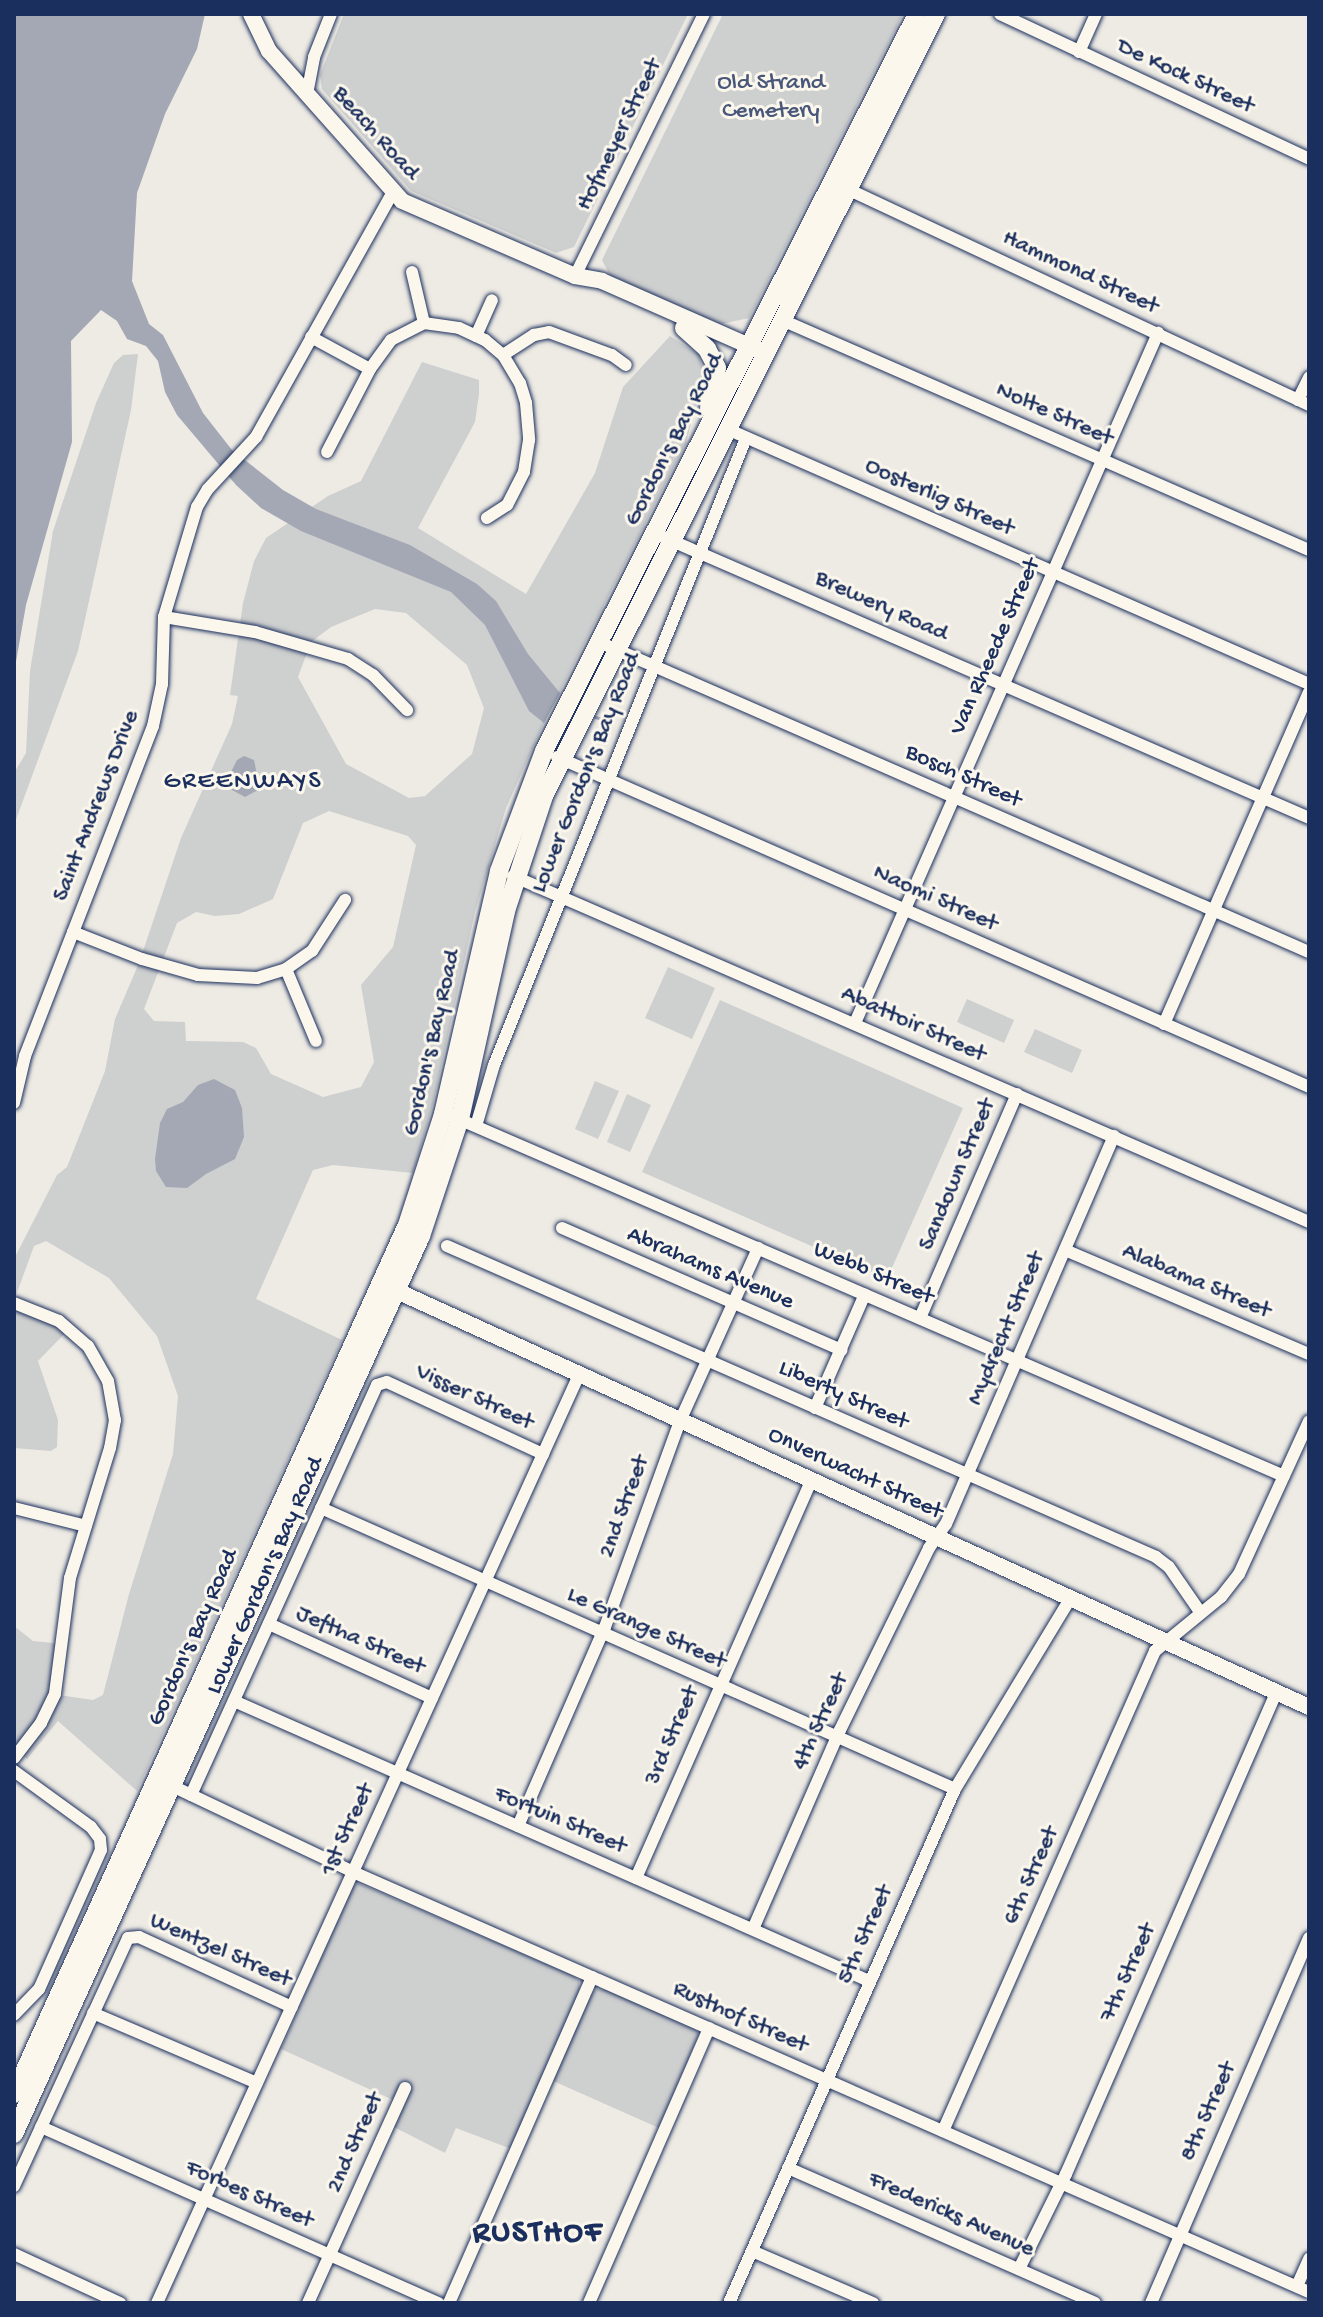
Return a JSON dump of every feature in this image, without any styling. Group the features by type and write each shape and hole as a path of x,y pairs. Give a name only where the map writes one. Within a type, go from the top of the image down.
{"main road":[{"name":"Gordon's Bay Road","path":"662,537 727,429 755,355 782,320 917,14"},
{"name":"Gordon's Bay Road","path":"14,2134 174,1787 312,1458 389,1288 431,1210 460,1120 507,874 552,755 662,537 705,435 755,355 840,186 936,14"},
{"path":"684,328 707,349 717,368 705,435"},
{"name":"Gordon's Bay Road","path":"389,1288 418,1195 460,1120"},
{"name":"Gordon's Bay Road","path":"14,2094 174,1787"}],"street":[{"name":"Beach Road","path":"251,14 269,51 393,192 408,204 581,278 598,290 684,328 755,355"},
{"path":"307,94 314,57 331,14"},
{"name":"Hofmeyer Street","path":"581,278 704,14"},
{"name":"De Kock Street","path":"1000,14 1309,159"},
{"path":"1079,52 1096,14"},
{"name":"Hammond Street","path":"840,186 1303,403"},
{"name":"Saint Andrews Drive","path":"14,1103 25,1056 153,726 162,684 164,617 197,507 219,476 260,431 393,192"},
{"path":"412,272 424,323"},
{"name":"Beach Road","path":"581,278 602,281 755,355"},
{"path":"476,336 492,300"},
{"name":"Nolte Street","path":"782,320 1309,550"},
{"path":"327,452 370,369 391,340 424,323 451,325 476,336 503,355 524,393 529,451 515,493 507,505 487,518"},
{"path":"503,355 534,335 549,332 612,355 626,365"},
{"name":"Van Rheede Street","path":"855,1023 1158,333"},
{"path":"311,337 370,369"},
{"path":"1303,403 1309,377"},
{"name":"Oosterlig Street","path":"727,429 1309,684"},
{"name":"Lower Gordon's Bay Road","path":"460,1120 494,1065 746,438"},
{"name":"Brewery Road","path":"662,537 1309,818"},
{"path":"164,617 243,629 348,659 373,675 407,710"},
{"name":"Bosch Street","path":"607,646 1309,952"},
{"path":"1164,1024 1309,692"},
{"name":"Naomi Street","path":"552,755 1309,1087"},
{"name":"Abattoir Street","path":"507,874 562,895 1309,1222"},
{"path":"73,932 142,959 208,978 250,979 286,969 318,945 345,900"},
{"path":"286,969 316,1041"},
{"name":"Sandown Street","path":"920,1318 1017,1094"},
{"name":"Webb Street","path":"460,1120 1284,1476"},
{"name":"Mydrecht Street","path":"937,1538 968,1474 1114,1136"},
{"name":"Abrahams Avenue","path":"562,1228 841,1350"},
{"name":"Liberty Street","path":"447,1246 1160,1560 1200,1612"},
{"name":"2nd Street","path":"518,1826 602,1634 680,1421 758,1248"},
{"name":"Alabama Street","path":"1065,1250 1309,1354"},
{"name":"Onverwacht Street","path":"389,1288 1309,1707"},
{"path":"815,1408 865,1294"},
{"path":"14,1303 70,1328 88,1346 108,1381 115,1411 114,1430 70,1578 55,1694 41,1723 14,1758"},
{"name":"1st Street","path":"157,2303 579,1375"},
{"name":"Lower Gordon's Bay Road","path":"174,1787 234,1701 375,1388 387,1382"},
{"name":"Visser Street","path":"387,1382 543,1454"},
{"name":"6th Street","path":"943,2131 1155,1651 1221,1597 1239,1574 1309,1421"},
{"name":"3rd Street","path":"636,1878 718,1685 811,1481"},
{"path":"14,1508 35,1510 86,1526"},
{"name":"Le Grange Street","path":"321,1508 955,1789"},
{"name":"4th Street","path":"753,1929 837,1738 937,1538"},
{"name":"5th Street","path":"729,2303 955,1789 1070,1599"},
{"name":"Jeftha Street","path":"269,1624 432,1698"},
{"name":"7th Street","path":"1019,2269 1276,1693"},
{"name":"Fortuin Street","path":"234,1701 397,1776 869,1981"},
{"path":"14,1771 91,1827 100,1839 101,1850 39,1989 14,2015"},
{"name":"Rusthof Street","path":"174,1787 353,1872 1303,2289"},
{"name":"Wentzel Street","path":"93,2013 130,1936 139,1937 292,2007"},
{"name":"8th Street","path":"1151,2303 1309,1938"},
{"path":"449,2303 592,1977"},
{"path":"14,2186 93,2013 257,2083"},
{"path":"589,2303 709,2028"},
{"name":"2nd Street","path":"308,2303 405,2088"},
{"name":"Forbes Street","path":"41,2127 439,2303"},
{"name":"Fredericks Avenue","path":"788,2168 1095,2303"},
{"path":"752,2251 873,2303"},
{"path":"14,2254 120,2303"},
{"path":"1303,2289 1309,2259"}],"green space":[{"path":"344,14 688,14 574,247 556,253 411,191 322,89 320,75"},
{"name":"Old Strand Cemetery","path":"723,14 903,14 749,318 721,324 610,276 602,260"},
{"path":"670,336 698,354 704,373 686,443 542,727 506,808 475,912 433,1104 413,1173 333,1165 313,1170 256,1299 342,1340 137,1791 58,1721 27,1759 14,1747 14,1626 33,1641 63,1644 59,1695 93,1700 103,1695 129,1594 173,1454 178,1396 157,1336 109,1278 46,1241 34,1246 14,1301 14,1259 57,1175 67,1167 105,1071 115,1019 139,963 181,838 232,724 238,696 230,695 243,603 254,561 266,538 328,496 361,481 422,362 479,380 479,394 475,422 418,528 526,594 595,473 623,387","holes":["375,609 406,613 467,665 484,708 472,754 425,796 409,798 346,764 298,677 311,642 331,627","329,811 408,836 416,845 393,947 361,985 374,1062 361,1087 323,1097 271,1074 256,1048 243,1042 186,1041 185,1022 154,1021 144,1009 177,923 196,912 215,916 239,914 273,899 303,823"]},
{"path":"138,354 131,410 78,651 14,825 14,773 26,753 30,671 53,531 96,403 114,363 123,355"},
{"path":"668,967 715,988 692,1039 645,1018"},
{"path":"967,999 1014,1020 1004,1043 957,1022"},
{"path":"720,1000 963,1108 887,1279 642,1172"},
{"path":"1035,1029 1082,1050 1072,1073 1024,1052"},
{"path":"595,1081 619,1091 598,1139 575,1129"},
{"path":"627,1094 651,1105 630,1152 607,1142"},
{"path":"14,1302 70,1328 38,1361 58,1420 57,1447 51,1451 14,1448"},
{"path":"358,1883 572,1975 579,1981 580,1992 511,2149 456,2128 445,2153 392,2126 402,2104 281,2049 353,1886"},
{"path":"597,1989 606,1990 695,2029 699,2034 659,2128 551,2080 589,1995"}],"shaded area":[{"path":"14,14 205,14 197,49 165,114 137,193 132,281 149,324 163,335 203,413 232,450 283,490 316,509 410,545 477,584 496,601 528,654 560,693 544,723 529,711 485,625 451,592 301,531 261,508 236,485 177,415 165,392 158,361 146,346 127,339 117,321 101,310 71,341 72,442 26,605 14,673"},
{"path":"244,756 254,760 259,785 258,790 245,797 232,790 228,778 237,760"},
{"path":"214,1079 235,1090 242,1108 244,1137 235,1159 187,1188 166,1187 156,1171 160,1123 167,1109 183,1102 198,1085"}],"waterway":[{"path":"595,717 602,719"}],"district":[{"name":"GREENWAYS","path":"243,783"},
{"name":"RUSTHOF","path":"538,2234"}]}
